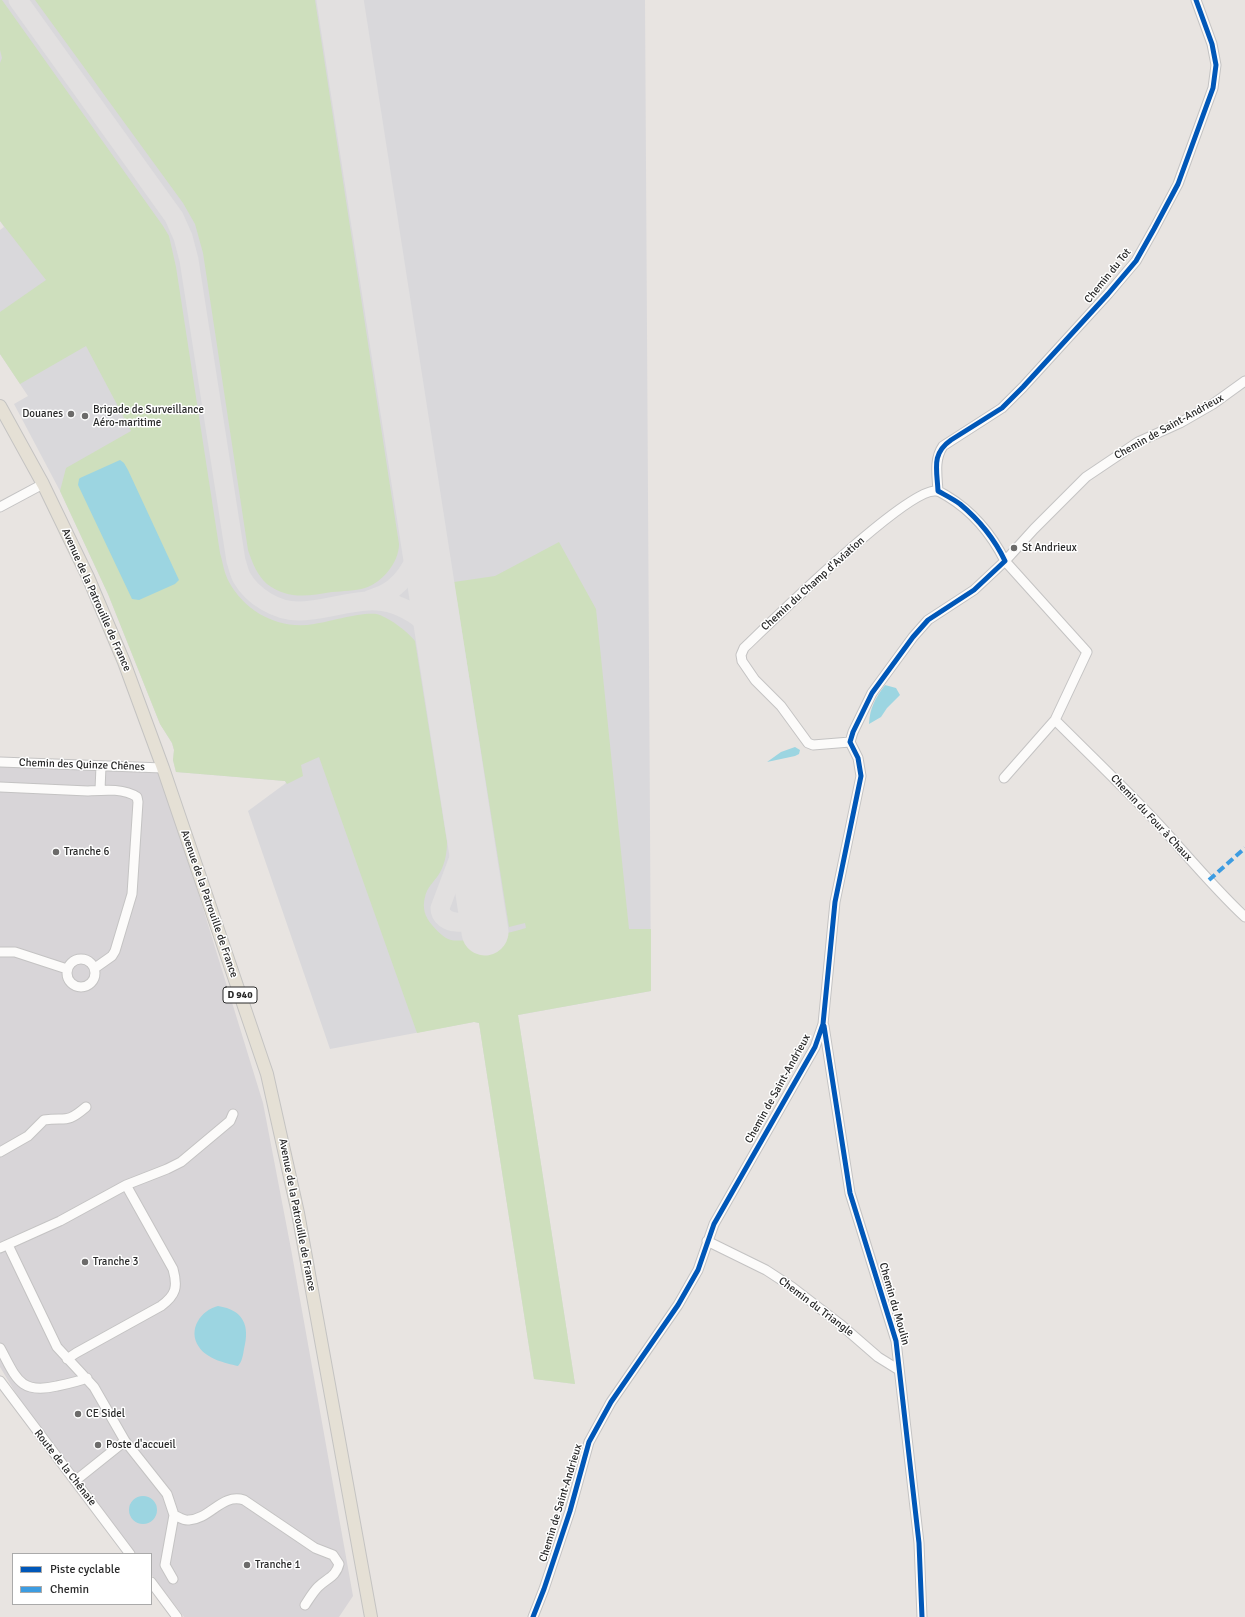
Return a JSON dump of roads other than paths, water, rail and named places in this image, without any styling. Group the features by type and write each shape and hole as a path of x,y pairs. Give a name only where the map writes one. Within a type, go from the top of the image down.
{"main road":[{"name":"Avenue de la Patrouille de France","path":"0,406 43,484 88,577 124,662 163,768 267,1074 298,1213 371,1617"}],"street":[{"name":"Chemin du Tot","path":"938,491 937,461 938,453 943,446 1002,408 1024,387 1103,300 1136,261 1178,184 1213,88 1216,65 1212,44 1196,0"},
{"name":"Chemin de Saint-Andrieux","path":"533,1617 570,1512 589,1442 611,1402 682,1298 698,1270 714,1224 815,1046 823,1024 834,902 861,776 858,758 850,742 853,732 872,693 913,637 928,620 974,590 1005,561 1034,529 1086,478 1138,442 1213,404 1245,381"},
{"path":"0,507 43,484"},
{"name":"Chemin du Champ d'Aviation","path":"850,742 813,745 808,743 781,706 755,680 742,661 741,655 744,648 832,564 883,522 919,495 930,491 938,491"},
{"path":"938,491 960,504 979,524 999,549 1005,561 1087,652 1055,720 1004,778"},
{"name":"Chemin du Four à Chaux","path":"1055,720 1121,785 1228,901 1245,917"},
{"name":"Chemin des Quinze Chênes","path":"0,762 163,768"},
{"path":"100,790 101,766"},
{"path":"0,787 130,792 137,797 138,802 132,894 115,951 112,956 95,968"},
{"path":"0,952 15,952 67,969"},
{"path":"81,958 87,959 95,968 94,980 84,987 76,986 71,983 68,978 67,969 71,962 81,958"},
{"name":"Chemin du Moulin","path":"823,1024 850,1193 896,1341 919,1543 922,1617"},
{"path":"0,1152 28,1136 44,1120 67,1120 75,1117 86,1107"},
{"path":"173,1579 166,1565 174,1515 167,1494 125,1441 108,1410 87,1378 57,1347 4,1246 60,1221 126,1185 181,1162 230,1122 233,1114"},
{"path":"67,1359 76,1352 161,1306 168,1301 174,1293 176,1282 173,1269 126,1185"},
{"name":"Chemin du Triangle","path":"707,1241 766,1270 792,1287 840,1324 878,1357 899,1370"},
{"path":"0,1348 16,1375 27,1387 43,1389 77,1382 87,1378"},
{"name":"Route de la Chênaie","path":"0,1381 129,1553"},
{"path":"75,1481 125,1441"},
{"path":"174,1515 184,1520 197,1519 217,1506 238,1498 244,1500 315,1548 333,1555 339,1564 338,1569 334,1575 318,1587 305,1605"},
{"path":"152,1583 177,1617"}],"water":[{"path":"120,460 124,463 128,470 179,580 175,584 139,600 132,599 78,485 80,478"},
{"path":"885,685 896,688 900,695 887,708 881,717 869,724 874,703"},
{"path":"795,747 800,750 799,754 767,762 781,752"},
{"path":"218,1306 234,1311 243,1320 245,1326 246,1341 242,1358 238,1366 222,1362 207,1355 202,1351 196,1341 195,1328 201,1316 212,1308"},
{"path":"143,1496 153,1500 157,1510 153,1520 143,1524 133,1520 129,1510 133,1500"}],"place":[{"name":"Douanes","path":"71,414"},
{"name":"Brigade de Surveillance Aéro-maritime","path":"85,416"},
{"name":"St Andrieux","path":"1014,548"},
{"name":"Tranche 6","path":"56,852"},
{"name":"Tranche 3","path":"85,1262"},
{"name":"CE Sidel","path":"78,1414"},
{"name":"Poste d'accueil","path":"98,1445"},
{"name":"Tranche 1","path":"247,1565"}]}
